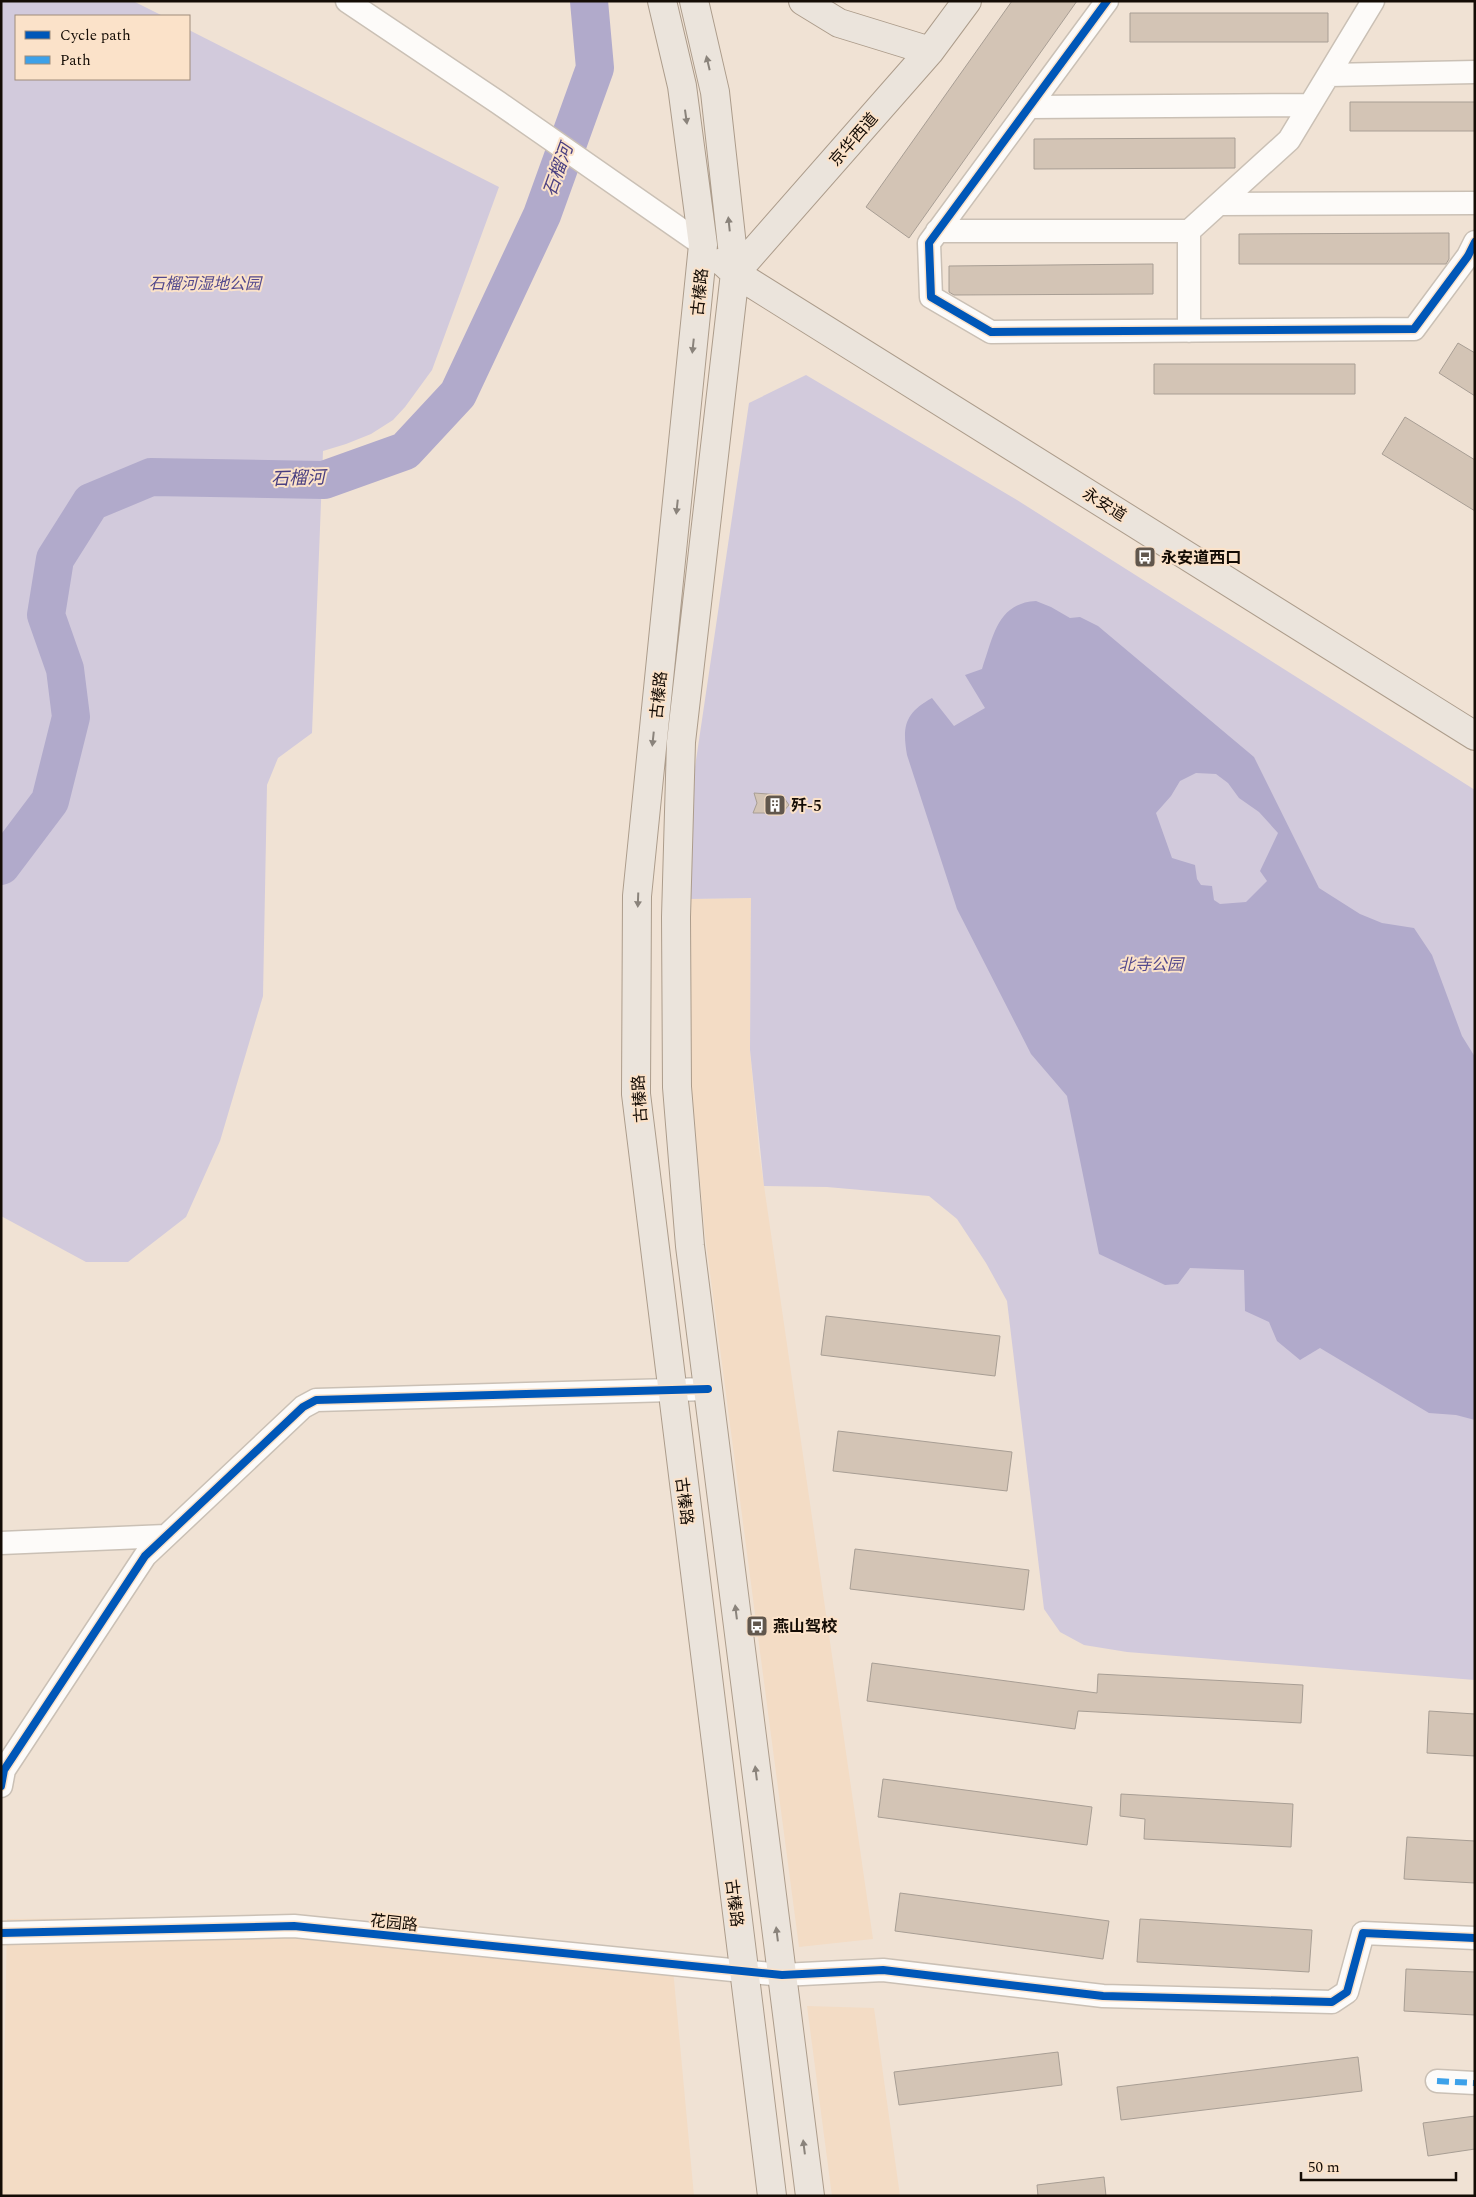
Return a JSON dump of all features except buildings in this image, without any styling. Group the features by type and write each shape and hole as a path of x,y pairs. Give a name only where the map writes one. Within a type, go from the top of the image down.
{"main road":[{"name":"古榛路","path":"662,1 682,86 703,245 637,896 636,1094 772,2196"},
{"name":"古榛路","path":"694,1 715,92 735,273 681,742 676,917 677,1088 690,1246 810,2196"},
{"path":"803,1 839,23 930,50"},
{"name":"京华西道","path":"735,273 930,50 967,1"},
{"name":"永安道","path":"703,245 735,273 1475,736"}],"street":[{"path":"347,1 499,103 703,245"},
{"path":"1107,1 929,243 930,296 991,332 1414,329 1468,256 1475,242"},
{"path":"937,231 1189,231 1289,140 1373,1"},
{"path":"1329,75 1475,72"},
{"path":"1030,107 1310,105"},
{"path":"1219,204 1475,203"},
{"path":"1189,231 1189,331"},
{"path":"1,1786 4,1770 145,1556 303,1407 316,1400 708,1389"},
{"path":"1,1543 166,1536"},
{"name":"花园路","path":"1,1933 294,1926 782,1974 883,1970 1103,1996 1332,2002 1347,1992 1363,1933 1475,1938"},
{"path":"1437,2081 1475,2083"}],"shaded area":[{"path":"1036,601 1070,618 1080,617 1098,626 1254,757 1319,888 1360,914 1382,923 1414,928 1432,955 1462,1036 1475,1057 1475,1420 1456,1415 1429,1413 1320,1348 1300,1360 1277,1341 1269,1322 1245,1311 1244,1270 1190,1268 1178,1284 1165,1285 1099,1254 1067,1096 1031,1054 957,909 907,755 905,736 908,721 916,709 932,698 954,726 985,708 965,675 982,669 999,624 1013,608 1023,603","holes":["1196,773 1216,774 1228,783 1239,798 1259,812 1278,833 1260,871 1267,881 1246,902 1220,904 1214,900 1212,886 1201,885 1197,879 1195,865 1172,858 1156,813 1171,796 1180,781"]},
{"path":"751,898 750,1050 759,1151 873,1939 799,1947 705,1235 688,1054 689,899"},
{"path":"289,1916 672,1958 694,2196 2,2196 7,1919"},
{"path":"807,2006 874,2008 900,2196 832,2196"}],"green space":[{"name":"石榴河湿地公园","path":"1,1 133,1 161,15 15,15 15,80 190,80 190,31 499,187 432,370 393,420 371,434 323,451 312,733 278,758 267,785 263,996 220,1141 186,1217 128,1262 86,1262 1,1216"},
{"name":"北寺公园","path":"806,375 1017,500 1475,790 1475,1680 1127,1652 1084,1645 1060,1632 1044,1609 1007,1301 986,1263 957,1219 929,1196 827,1187 764,1186 750,1050 751,898 689,899 695,767 749,403"}],"waterway":[{"name":"石榴河","path":"1,866 50,801 71,717 65,669 46,615 55,559 91,502 151,477 324,480 405,451 458,394 542,215 595,68 589,1"}],"marked path":[{"path":"1437,2081 1475,2083"}],"cycle path":[{"path":"1107,1 929,243 931,297 991,332 1414,329 1468,256 1475,242"},
{"path":"1,1786 4,1770 145,1556 303,1407 316,1400 708,1389"},
{"path":"1,1933 294,1926 782,1975 883,1970 1103,1996 1332,2002 1347,1992 1363,1933 1475,1938"}],"place":[{"name":"永安道西口","path":"1145,557"},
{"name":"歼-5","path":"775,805"},
{"name":"燕山驾校","path":"757,1626"}]}
